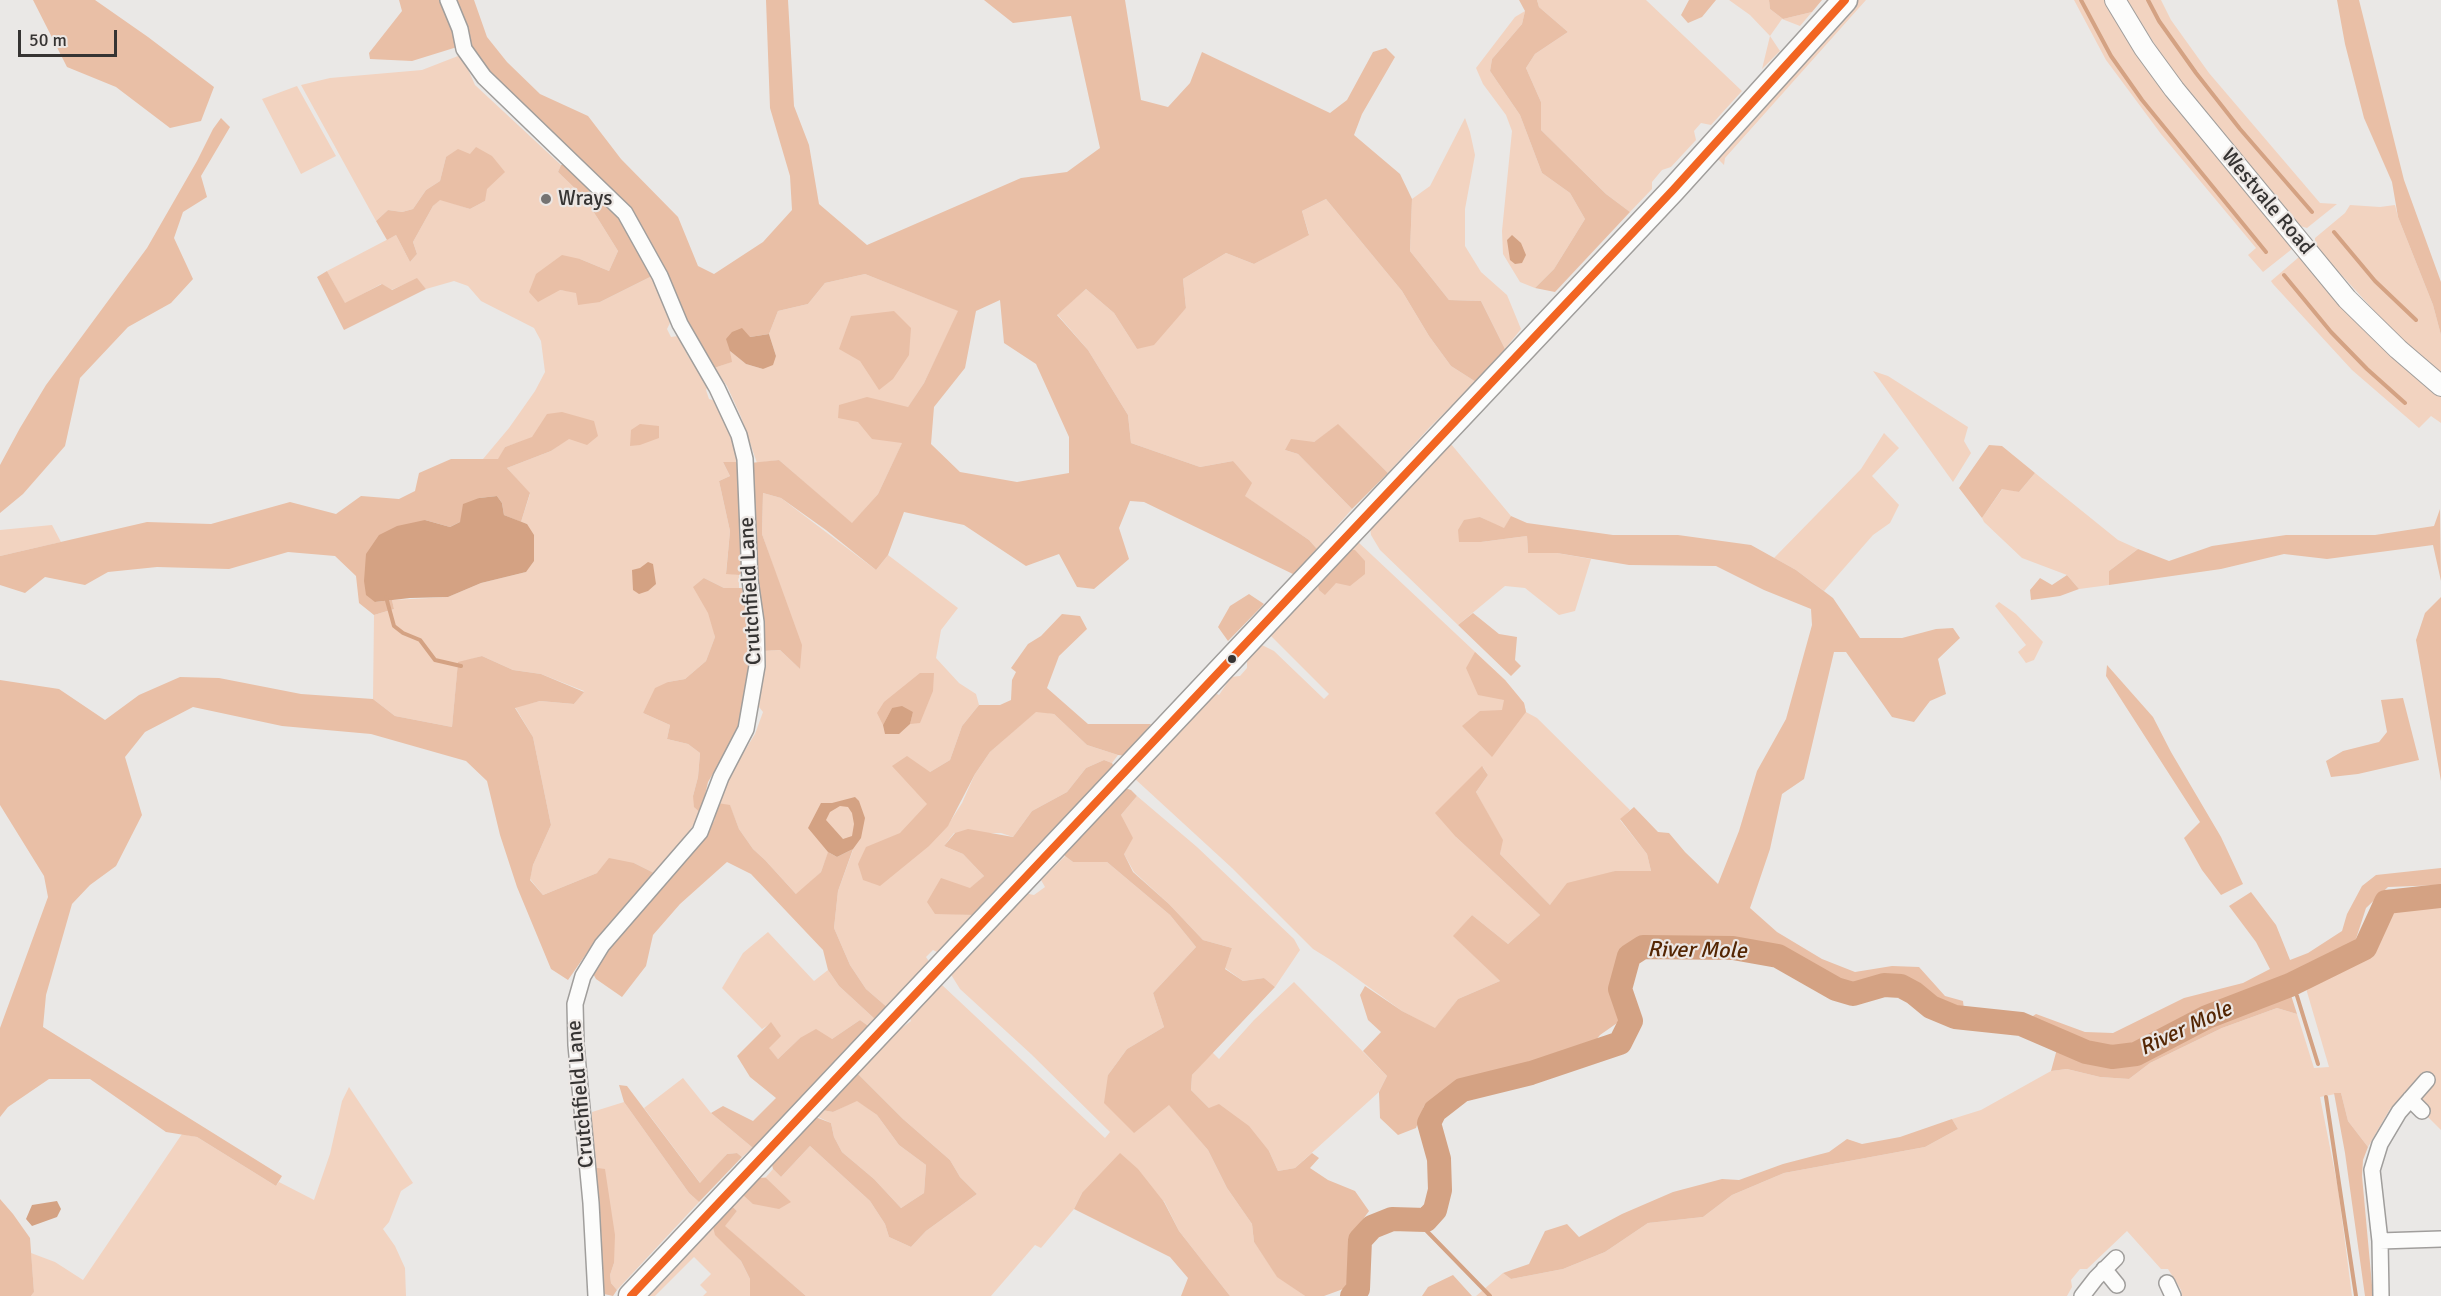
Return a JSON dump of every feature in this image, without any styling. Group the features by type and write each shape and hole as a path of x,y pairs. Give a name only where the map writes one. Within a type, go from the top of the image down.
{"main road":[{"path":"631,1296 1673,190 1845,0"}],"street":[{"name":"Crutchfield Lane","path":"448,0 460,29 464,49 484,77 625,213 660,276 680,324 717,388 740,435 745,459 750,580 756,622 757,666 746,729 721,777 700,832 602,945 583,976 574,1004 591,1203 596,1296"},
{"name":"Westvale Road","path":"2115,0 2144,48 2174,89 2347,299 2398,349 2441,386"},
{"path":"2381,1296 2380,1241 2372,1170 2380,1144 2399,1112 2427,1080"},
{"path":"2410,1099 2422,1111"},
{"path":"2380,1241 2441,1239"},
{"path":"2082,1296 2116,1258"},
{"path":"2104,1269 2117,1285"}],"shaded area":[{"path":"33,0 95,0 148,37 214,87 201,121 170,128 116,87 67,67"},
{"path":"399,0 474,0 487,37 507,62 540,94 588,116 621,159 678,217 698,266 714,274 763,242 792,210 790,176 770,108 766,0 788,0 794,106 809,145 819,204 867,245 1021,178 1067,172 1100,148 1071,16 1013,23 984,0 1125,0 1141,100 1168,107 1190,83 1202,52 1330,113 1347,100 1373,52 1386,48 1395,57 1362,114 1354,135 1400,174 1412,199 1410,251 1449,300 1481,301 1505,349 1476,382 1451,366 1429,336 1402,291 1326,199 1302,211 1309,235 1254,264 1226,253 1183,279 1186,308 1154,345 1137,349 1114,313 1086,289 1057,315 1088,350 1128,415 1131,443 1200,467 1233,461 1252,483 1245,496 1309,540 1317,549 1295,575 1144,502 1130,501 1119,528 1129,559 1094,589 1077,587 1059,554 1026,566 964,525 904,512 888,555 876,570 781,498 763,493 762,534 802,645 800,669 780,650 762,651 754,576 750,463 779,460 852,523 878,494 902,443 872,439 858,422 838,418 839,405 867,397 908,407 924,383 958,311 865,274 825,283 808,304 778,311 769,334 750,337 730,351 732,362 714,368 686,323 646,237 491,78 470,43 412,61 370,59 369,53 402,11","holes":["1000,300 1004,343 1036,364 1069,437 1069,473 1017,482 960,472 931,444 934,407 965,368 976,311"]},
{"path":"1519,0 1537,0 1539,7 1568,32 1535,54 1526,68 1541,102 1541,130 1606,194 1630,212 1555,292 1535,288 1554,269 1585,219 1570,193 1542,173 1520,115 1490,71 1492,59 1522,24 1525,11"},
{"path":"1537,0 1646,0 1742,91 1711,125 1701,123 1694,131 1696,140 1671,167 1662,170 1652,182 1652,189 1630,212 1606,194 1541,130 1541,102 1526,68 1535,54 1568,32 1539,7"},
{"path":"1689,0 1716,0 1702,17 1688,23 1681,15"},
{"path":"1729,0 1769,0 1770,9 1783,19 1812,12 1800,26 1782,19 1770,36 1750,15"},
{"path":"1769,0 1822,0 1812,12 1783,19 1770,9"},
{"path":"1853,0 1866,0 1725,158 1724,165 1718,159 1718,154"},
{"path":"2074,0 2104,0 2146,68 2291,243 2292,249 2263,272 2248,255 2256,248 2161,134 2106,60"},
{"path":"2126,0 2161,0 2171,20 2209,73 2320,203 2337,204 2307,228 2300,226 2176,77"},
{"path":"2337,0 2359,0 2404,180 2441,282 2441,335 2433,305 2398,217 2392,182 2364,118 2345,44"},
{"path":"1525,11 1522,24 1492,59 1490,71 1520,115 1542,173 1570,193 1585,219 1554,269 1535,288 1520,282 1503,254 1502,231 1512,131 1506,115 1483,84 1476,68 1515,17"},
{"path":"1770,36 1780,51 1762,69"},
{"path":"458,56 463,58 475,85 561,165 558,172 585,198 618,251 609,271 580,259 560,290 576,292 600,302 652,276 670,323 667,329 671,337 678,336 688,356 709,384 706,390 709,399 716,401 737,447 736,462 723,462 730,476 719,481 730,531 726,573 739,575 739,588 724,588 704,578 715,637 706,661 685,679 668,682 643,713 670,725 667,739 688,744 700,753 698,777 693,796 701,813 688,833 654,873 634,863 597,873 543,895 530,879 533,865 551,825 533,737 515,707 540,701 574,704 584,691 541,674 513,670 482,656 458,663 452,727 395,716 373,699 374,615 394,609 392,600 448,597 481,583 526,572 527,524 521,522 530,494 507,468 551,451 569,438 598,436 532,438 505,447 499,459 483,459 509,428 535,391 545,372 541,341 534,328 481,301 468,286 454,281 426,289 417,279 391,290 381,284 345,304 327,271 396,235 410,262 417,254 413,242 433,206 440,199 470,209 485,201 470,154 446,157 440,181 426,190 413,209 402,212 388,210 376,221 301,85 330,78 422,70"},
{"path":"297,86 336,156 301,174 262,99"},
{"path":"221,118 230,127 201,176 207,197 183,212 174,238 193,279 171,303 128,327 80,378 65,446 23,494 0,513 0,465 20,428 46,385 147,248"},
{"path":"1465,118 1475,155 1465,209 1465,246 1481,272 1507,295 1521,329 1505,349 1481,301 1449,300 1410,251 1412,199 1430,186"},
{"path":"476,147 492,156 505,172 487,189 485,201 470,209 440,200 433,206 413,242 417,254 410,262 396,235 387,240 376,221 388,210 402,212 413,209 426,190 440,181 446,157 458,149 470,154"},
{"path":"568,164 616,209 652,276 600,302 578,305 576,293 560,290 538,302 529,292 536,274 562,255 580,259 609,271 618,251 585,198 558,172 561,165"},
{"path":"1326,199 1402,291 1429,336 1451,366 1476,382 1388,473 1338,425 1314,442 1285,450 1298,454 1352,509 1317,549 1309,540 1244,496 1233,461 1200,467 1131,443 1128,415 1088,350 1057,314 1086,289 1114,313 1137,349 1186,308 1183,279 1226,253 1254,264 1309,234 1302,211"},
{"path":"2350,205 2380,207 2395,205 2433,305 2441,335 2441,373 2401,340 2315,246 2315,238 2345,213"},
{"path":"1512,235 1521,243 1526,255 1522,263 1515,264 1510,260 1507,240"},
{"path":"2299,257 2304,257 2441,395 2441,423 2431,416 2419,428 2352,370 2273,284 2271,281"},
{"path":"327,271 345,303 382,284 392,290 417,278 426,289 344,330 317,277"},
{"path":"865,274 959,311 924,383 903,415 907,433 878,494 852,524 779,460 757,463 727,386 714,368 731,362 730,351 746,364 763,369 776,356 769,334 778,311 808,304 825,283"},
{"path":"894,311 911,328 909,355 893,379 879,390 860,361 839,349 851,316"},
{"path":"742,328 750,337 769,334 776,356 773,365 763,369 746,364 730,351 726,339 732,332"},
{"path":"1873,371 1888,376 1968,427 1964,441 1971,453 1953,482"},
{"path":"562,412 594,421 598,436 587,445 569,439 551,451 507,468 530,493 521,522 504,515 502,503 497,496 479,498 460,522 450,527 425,520 375,602 392,600 394,609 374,615 359,603 356,576 335,556 288,552 229,569 157,567 108,572 85,585 45,577 25,593 0,585 0,556 147,522 211,524 290,502 336,514 361,496 399,499 415,491 419,473 451,459 498,459 505,447 532,437 547,414"},
{"path":"640,424 659,426 659,438 630,446 631,430"},
{"path":"1338,424 1388,473 1352,509 1298,454 1285,450 1291,439 1314,442"},
{"path":"1884,433 1899,448 1872,476 1899,505 1890,523 1873,535 1824,591 1796,570 1774,558 1861,469"},
{"path":"1451,444 1511,516 1504,529 1480,517 1481,542 1527,536 1528,553 1557,553 1591,559 1575,611 1559,615 1525,588 1505,586 1458,625 1380,550 1371,535 1370,527 1413,480"},
{"path":"1989,445 2002,446 2035,473 2019,492 2002,489 1982,518 1959,488"},
{"path":"723,462 736,462 740,467 745,570 739,575 726,574 730,531 719,481 730,476"},
{"path":"2035,473 2118,540 2138,549 2109,571 2109,585 2079,589 2067,575 2022,558 1984,522 1982,518 2003,488 2019,492"},
{"path":"763,493 781,498 876,570 888,555 958,608 941,630 936,658 959,683 976,694 979,705 962,726 950,760 930,772 948,825 962,803 975,774 990,752 1036,711 1054,714 1087,745 1118,755 1112,763 1104,760 1086,768 1067,792 1032,811 1013,837 1001,833 954,833 944,846 963,854 984,876 970,889 956,914 974,915 939,953 933,950 926,957 930,963 888,1008 866,989 850,965 834,928 838,891 853,850 828,853 821,872 797,895 753,849 739,829 730,806 718,803 728,778 755,734 763,712 759,707 762,651 780,650 800,669 780,586 762,534"},
{"path":"497,496 502,503 504,515 527,524 534,535 534,561 526,572 481,583 448,597 375,602 366,595 364,581 366,554 379,535 397,526 425,520 450,527 460,522 463,504 479,498"},
{"path":"2440,509 2441,581 2433,545 2327,559 2284,554 2221,569 2109,585 2109,571 2138,549 2169,561 2212,546 2286,535 2375,535 2434,526"},
{"path":"1511,516 1527,523 1613,535 1678,535 1751,545 1796,570 1833,598 1860,638 1902,638 1936,629 1953,628 1960,638 1938,659 1946,694 1930,701 1914,722 1892,717 1846,652 1834,652 1804,779 1782,794 1770,849 1750,908 1777,932 1822,959 1855,972 1892,966 1919,967 1945,996 1963,1001 1964,1010 1942,1007 1919,987 1896,975 1851,986 1832,979 1786,953 1735,939 1697,944 1659,939 1630,945 1619,959 1611,987 1620,1021 1600,1035 1591,1046 1522,1067 1460,1081 1424,1106 1416,1128 1398,1135 1380,1118 1379,1092 1387,1076 1363,1051 1381,1032 1368,1020 1360,995 1365,986 1402,1011 1435,1028 1458,999 1500,981 1453,936 1472,915 1508,944 1540,915 1456,837 1435,813 1482,766 1488,775 1476,792 1503,840 1500,854 1550,905 1567,883 1615,871 1651,871 1647,854 1620,819 1634,807 1658,832 1669,833 1718,884 1739,831 1757,771 1786,719 1812,625 1811,609 1764,590 1716,566 1629,565 1557,553 1528,553 1527,536 1481,542 1459,542 1458,530 1464,520 1480,517 1504,528"},
{"path":"52,525 61,542 0,556 0,530"},
{"path":"1357,541 1505,680 1524,703 1526,712 1537,718 1630,810 1620,820 1647,854 1651,871 1615,871 1550,905 1500,854 1502,840 1476,792 1488,775 1483,767 1456,837 1540,915 1508,944 1472,915 1454,936 1500,981 1458,999 1435,1029 1402,1011 1313,949 1232,868 1134,778 1146,769 1146,765 1213,692 1219,695 1231,677 1240,676 1247,668 1247,660 1262,645 1274,651 1324,699 1329,694 1270,635"},
{"path":"1347,549 1355,550 1365,561 1365,574 1350,586 1336,583 1325,595 1319,590 1317,581"},
{"path":"648,562 653,564 656,584 648,591 639,594 633,590 632,570"},
{"path":"2067,575 2079,589 2060,596 2031,600 2030,590 2040,578 2052,585"},
{"path":"704,578 724,588 744,588 749,616 752,661 742,725 708,782 701,813 694,807 693,796 698,777 700,753 688,744 667,739 670,725 643,713 655,688 668,682 685,679 706,661 715,637 708,613 693,587"},
{"path":"1249,594 1264,604 1228,641 1218,627 1230,606"},
{"path":"2441,597 2441,781 2416,640 2425,613"},
{"path":"1999,602 2016,614 2043,642 2034,660 2026,663 2018,652 2026,645 1995,606"},
{"path":"1473,613 1499,634 1517,637 1515,660 1521,666 1511,676 1458,625"},
{"path":"1062,614 1080,616 1087,629 1059,656 1047,688 1088,724 1151,724 1127,756 1087,745 1054,714 1036,712 990,752 975,774 948,826 929,846 880,886 863,880 858,864 866,847 900,833 927,804 892,766 907,756 930,772 950,760 962,726 979,705 1000,705 1011,700 1012,680 1016,672 1011,668 1028,644 1041,636"},
{"path":"1475,652 1505,680 1524,703 1526,712 1492,757 1462,726 1480,711 1502,710 1504,700 1478,695 1466,668"},
{"path":"482,656 513,670 541,674 584,692 574,704 540,701 515,708 533,737 551,825 533,865 530,880 543,895 597,873 609,858 634,863 654,873 591,947 568,980 551,969 517,887 500,835 487,781 466,761 371,734 282,726 193,707 145,732 125,757 142,815 116,866 90,885 72,904 46,995 43,1027 282,1176 276,1186 197,1137 166,1132 90,1079 49,1079 8,1107 0,1117 0,1028 48,897 44,876 0,805 0,680 59,689 105,720 139,695 180,677 219,678 301,694 373,699 395,716 452,727 458,662"},
{"path":"2107,665 2153,717 2221,837 2243,884 2221,895 2202,870 2184,838 2200,822 2106,676"},
{"path":"920,673 934,673 933,691 920,723 910,724 913,712 892,708 883,725 877,713 884,702"},
{"path":"2403,698 2419,760 2358,774 2331,777 2326,761 2343,751 2379,742 2387,732 2381,700"},
{"path":"902,706 913,712 910,724 899,734 885,734 883,725 892,708"},
{"path":"1104,760 1112,763 1115,769 974,915 935,914 927,902 941,878 970,888 984,876 963,854 944,846 955,833 968,829 1013,837 1032,811 1067,792 1086,768"},
{"path":"1122,787 1131,790 1137,796 1121,815 1133,838 1124,854 1133,872 1169,904 1203,940 1232,948 1225,969 1243,981 1264,978 1275,987 1192,1075 1191,1090 1209,1108 1219,1104 1249,1126 1269,1151 1278,1171 1295,1168 1312,1153 1319,1158 1310,1168 1328,1180 1355,1191 1369,1211 1358,1226 1346,1288 1324,1296 1305,1296 1277,1277 1254,1242 1252,1224 1227,1188 1208,1150 1169,1105 1134,1133 1104,1103 1108,1075 1127,1049 1164,1027 1153,993 1196,947 1170,915 1107,862 1073,862 1065,856 1064,849"},
{"path":"1137,796 1197,847 1294,939 1300,950 1275,987 1264,978 1243,981 1225,968 1232,948 1203,940 1134,872 1124,854 1121,815"},
{"path":"855,797 859,801 865,818 861,838 853,849 837,857 828,852 808,828 821,803 832,803","holes":["840,806 848,807 854,824 852,836 843,839 826,820 830,812"]},
{"path":"718,803 730,805 739,829 753,849 796,894 821,872 828,852 837,857 853,849 838,891 834,928 850,965 866,989 888,1008 877,1021 839,986 828,970 823,950 751,874 727,862 680,904 653,935 646,966 622,997 596,979 592,972 603,953 684,861 714,821"},
{"path":"1065,856 1073,862 1107,862 1170,915 1196,947 1153,993 1164,1027 1127,1049 1108,1075 1169,1104 1208,1150 1227,1188 1252,1224 1254,1242 1277,1276 1305,1296 1230,1296 1179,1231 1164,1201 1082,1193 1074,1209 1041,1248 1035,1245 991,1296 806,1296 724,1226 737,1211 730,1204 758,1178 766,1177 773,1169 781,1177 810,1146 870,1201 885,1224 889,1237 911,1247 926,1231 977,1194 960,1177 950,1160 903,1119 857,1073 900,1029 911,1021 909,1016 941,984 1105,1138 1110,1132 1031,1054 960,989 950,973 1024,893 1034,895 1045,887 1041,880"},
{"path":"2441,868 2441,885 2388,887 2366,908 2354,945 2301,971 2217,1006 2187,1015 2148,1039 2113,1051 2077,1043 2027,1020 2036,1014 2085,1032 2113,1033 2184,998 2243,983 2270,969 2256,942 2229,906 2251,892 2276,925 2290,960 2308,953 2342,931 2347,914 2362,886 2376,875"},
{"path":"2441,900 2441,1130 2426,1115 2420,1099 2433,1078 2428,1072 2390,1109 2368,1147 2348,1121 2341,1093 2320,1097 2338,1188 2352,1296 2182,1296 2181,1290 2168,1269 2161,1269 2127,1231 2087,1269 2080,1269 2071,1280 2072,1287 2067,1296 1476,1296 1503,1273 1511,1279 1563,1269 1605,1252 1648,1223 1703,1217 1732,1195 1784,1173 1925,1147 1958,1129 1952,1119 1981,1110 2051,1071 2067,1069 2100,1077 2129,1079 2150,1063 2222,1028 2277,1008 2297,1014 2314,1068 2329,1067 2305,985 2365,959 2372,949 2384,915 2402,904"},
{"path":"768,932 814,981 828,970 839,986 877,1021 871,1028 860,1020 832,1039 800,1038 778,1059 768,1048 771,1023 762,1029 722,988 743,953"},
{"path":"1294,982 1387,1076 1379,1092 1295,1168 1278,1171 1269,1151 1209,1108 1191,1090 1192,1075 1212,1052 1219,1059 1254,1020"},
{"path":"2290,992 2297,1014 2277,1008 2222,1028 2150,1063 2129,1079 2100,1077 2067,1069 2051,1071 2057,1049 2087,1059 2120,1062 2143,1061 2186,1035 2238,1011"},
{"path":"860,1020 871,1028 753,1148 711,1113 723,1106 753,1121 776,1098 750,1077 737,1056 771,1022 781,1036 769,1048 778,1059 800,1038 816,1029 832,1039"},
{"path":"857,1073 903,1119 950,1160 960,1177 977,1194 926,1231 911,1247 889,1237 885,1224 870,1201 810,1146 781,1177 773,1169 771,1161 815,1114 818,1118 831,1123 834,1137 842,1152 874,1179 901,1208 924,1193 926,1165 899,1145 877,1115 857,1101 833,1112 822,1110"},
{"path":"683,1078 711,1113 753,1148 742,1157 737,1153 727,1154 701,1184 644,1108"},
{"path":"619,1085 627,1086 700,1183 727,1154 737,1153 742,1157 699,1202 689,1193 624,1102"},
{"path":"349,1087 413,1183 401,1191 389,1222 383,1229 395,1246 405,1268 406,1296 31,1296 34,1292 31,1253 55,1262 83,1280 182,1134 197,1137 276,1186 279,1182 314,1200 330,1154 342,1101"},
{"path":"2334,1093 2341,1093 2348,1121 2368,1147 2363,1160 2362,1176 2373,1296 2365,1296 2345,1153"},
{"path":"857,1100 877,1115 899,1145 926,1165 924,1193 901,1208 874,1179 842,1152 834,1137 831,1123 816,1116 822,1110 833,1112"},
{"path":"624,1102 689,1193 699,1202 617,1290 611,1283 610,1275 614,1263 590,1167 592,1112"},
{"path":"1952,1119 1958,1129 1925,1147 1784,1173 1732,1195 1703,1217 1648,1223 1605,1252 1563,1269 1511,1279 1503,1273 1529,1264 1545,1231 1567,1224 1579,1237 1622,1214 1673,1192 1722,1179 1739,1180 1783,1164 1829,1152 1847,1139 1862,1144 1900,1137"},
{"path":"1120,1153 1138,1169 1164,1202 1179,1231 1230,1296 1181,1296 1188,1278 1170,1257 1074,1209 1082,1193"},
{"path":"590,1167 605,1169 615,1235 614,1263 610,1275 611,1283 617,1290 613,1296 604,1294 600,1217"},
{"path":"758,1178 766,1178 791,1202 779,1209 753,1204 742,1194"},
{"path":"0,1199 30,1238 34,1292 31,1296 0,1296"},
{"path":"57,1201 61,1209 57,1217 32,1226 26,1219 32,1205"},
{"path":"730,1204 737,1211 725,1226 806,1296 750,1296 750,1279 741,1261 715,1235 712,1223"},
{"path":"712,1223 716,1235 741,1261 750,1279 750,1296 703,1296 707,1292 700,1285 711,1274 694,1257 655,1296 642,1296"},
{"path":"1453,1275 1472,1296 1422,1296 1428,1287"}],"waterway":[{"path":"2081,0 2111,56 2142,100 2266,252"},
{"path":"2148,0 2159,21 2196,73 2240,129 2312,212"},
{"path":"2334,232 2375,281 2416,320"},
{"path":"2284,275 2331,332 2405,403"},
{"path":"386,597 394,626 403,633 420,640 435,660 461,666"},
{"name":"River Mole","path":"1352,1296 1358,1289 1360,1240 1372,1227 1392,1219 1426,1220 1435,1210 1440,1190 1439,1159 1429,1123 1435,1111 1462,1090 1531,1073 1620,1043 1631,1021 1620,989 1629,956 1643,947 1733,948 1778,956 1836,989 1853,994 1884,985 1901,986 1931,1007 1955,1017 2021,1024 2086,1052 2112,1057 2136,1054 2207,1017 2290,985 2365,948 2386,902 2441,896"},
{"path":"2290,985 2297,996 2318,1064"},
{"path":"2326,1097 2356,1296"},
{"path":"1418,1222 1490,1296"}],"transit line":[{"path":"631,1296 1673,190 1845,0"}],"place":[{"name":"Wrays","path":"546,199"}]}
